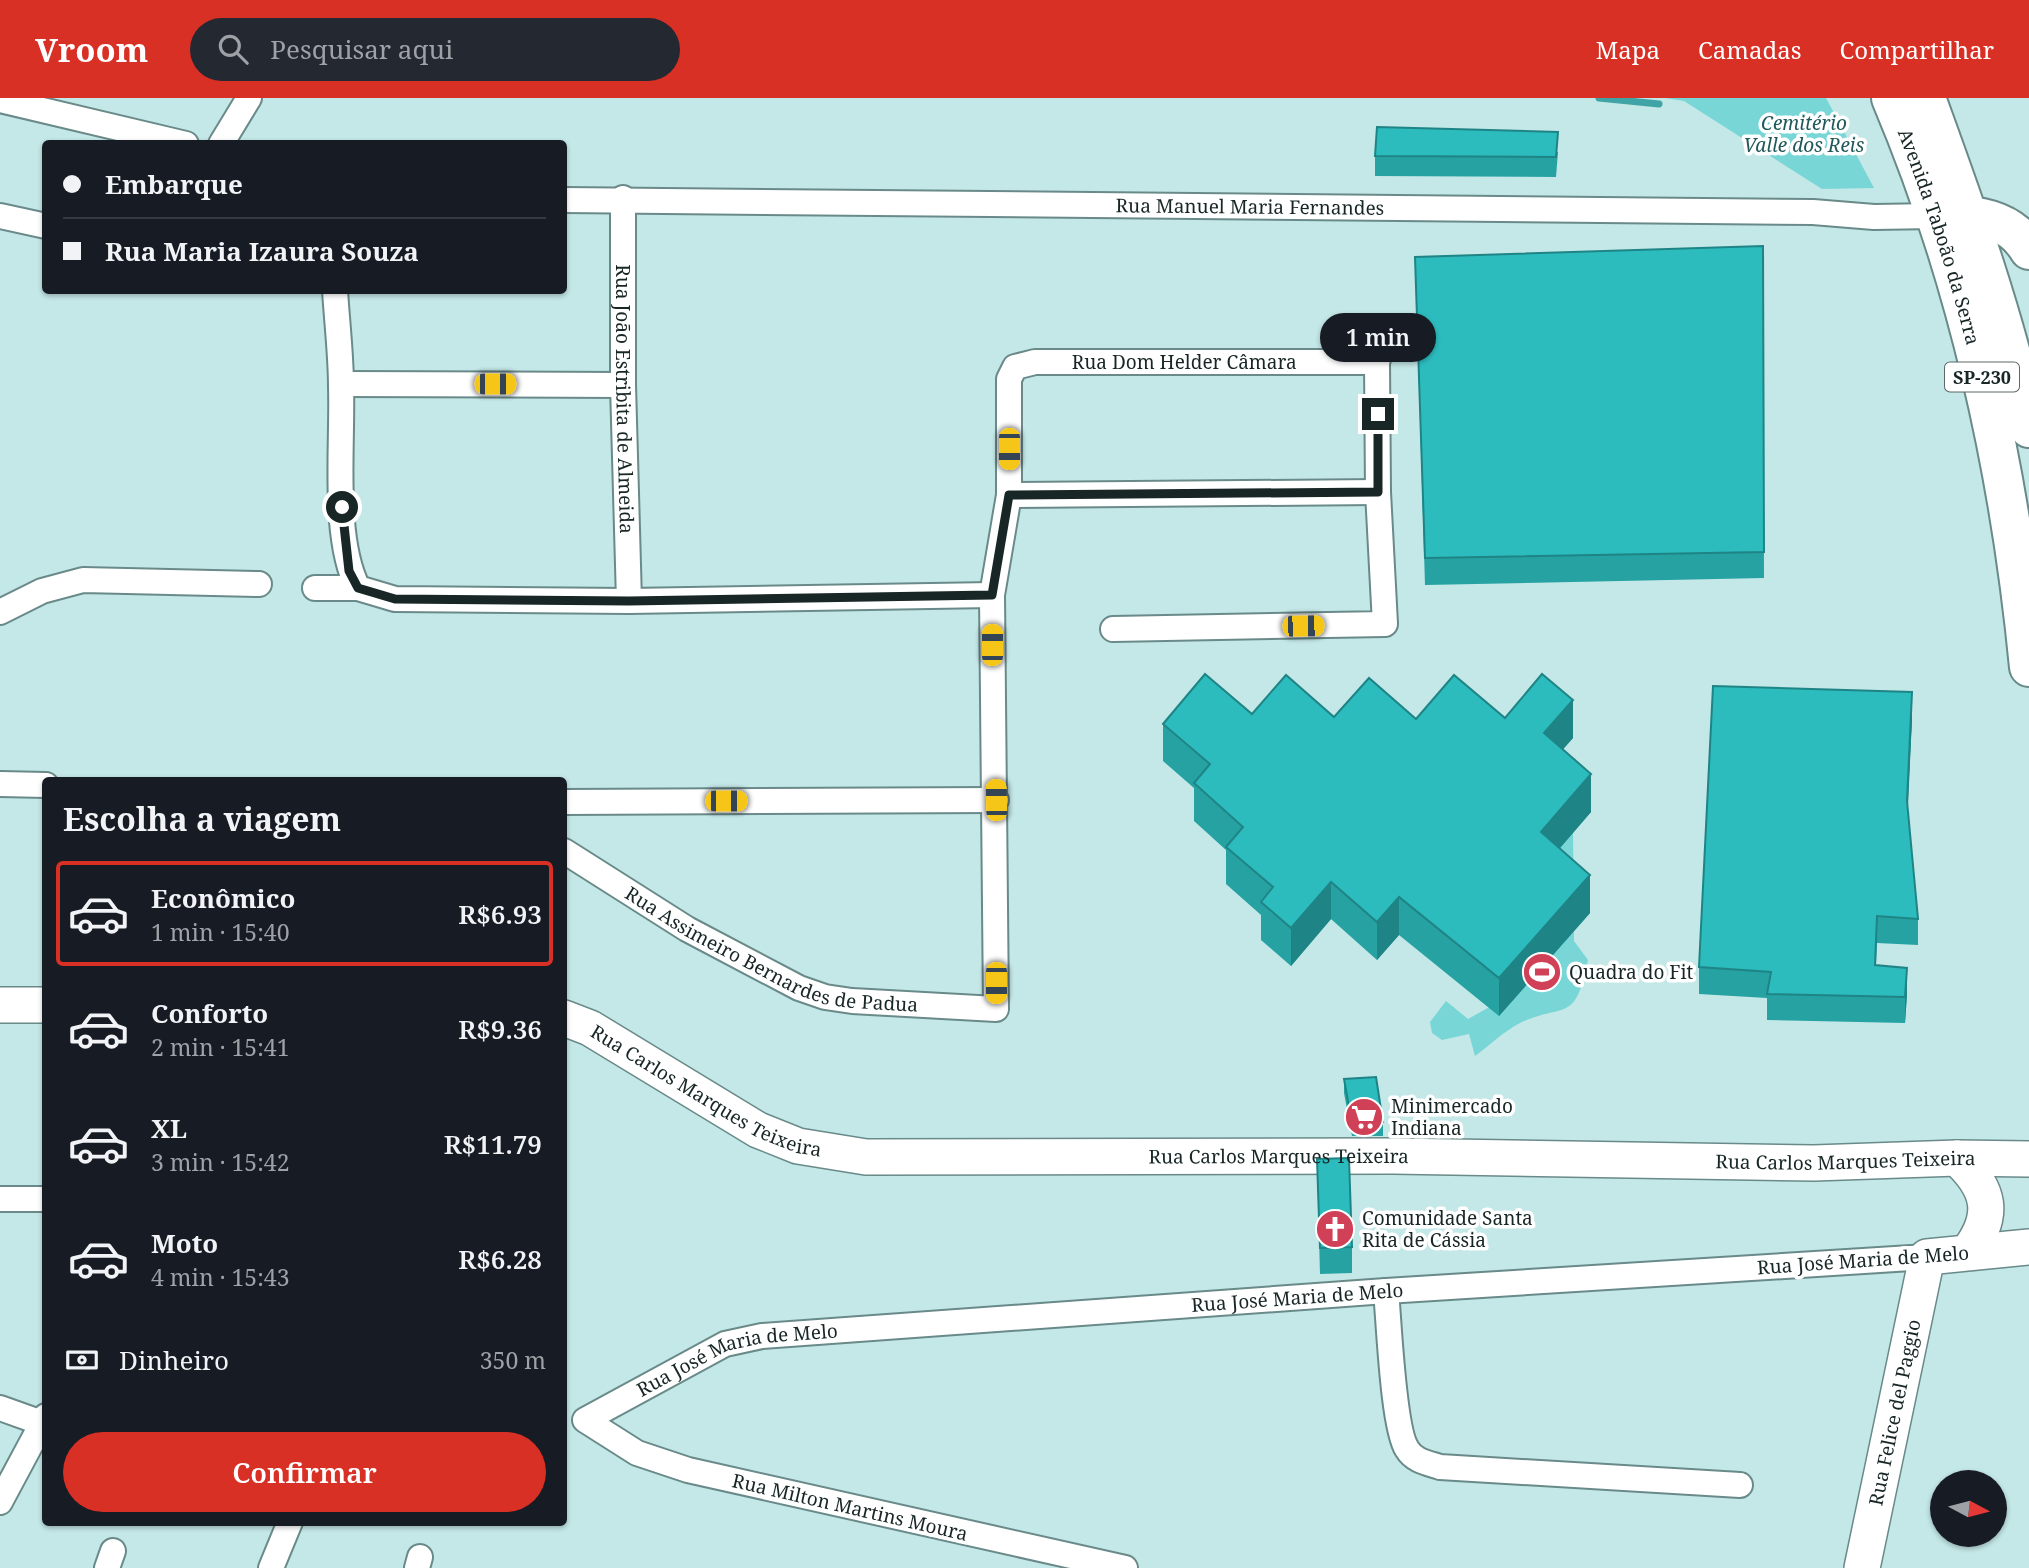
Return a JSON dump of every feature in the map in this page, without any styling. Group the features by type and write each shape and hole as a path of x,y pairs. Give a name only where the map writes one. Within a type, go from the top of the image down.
{"highway":[{"name":"Avenida Taboão da Serra","path":"1891,98 1916,158 1951,215 2020,388 2029,428"},
{"name":"Avenida Taboão da Serra","path":"1926,98 1954,173 1951,215 1980,370 2007,486 2029,667"},
{"path":"1951,215 2006,224 2029,250"}],"street":[{"path":"223,140 249,98"},
{"path":"0,100 169,140"},
{"name":"Rua Manuel Maria Fernandes","path":"567,200 623,198 1390,219 1799,212 1874,217 1951,215"},
{"name":"Rua João Estribita de Almeida","path":"623,198 623,385 629,601"},
{"path":"0,216 42,225"},
{"path":"335,294 341,384 343,532 349,571 358,588"},
{"name":"Rua Dom Helder Câmara","path":"1009,495 1009,379 1015,367 1035,362 1381,351 1378,492"},
{"path":"341,384 623,385"},
{"path":"567,802 996,800 992,595 1009,495 1378,492 1385,624 1113,629"},
{"path":"0,612 42,590 83,580 259,584"},
{"path":"315,587 358,588 395,599 629,601 992,595"},
{"path":"0,784 42,785"},
{"name":"Rua Assimeiro Bernardes de Padua","path":"567,853 687,929 799,988 825,997 852,1001 996,1009 996,800"},
{"path":"0,1005 42,1005"},
{"name":"Rua Carlos Marques Teixeira","path":"567,1019 590,1028 758,1130 798,1146 836,1154 894,1157 1393,1156 1814,1163 1957,1158 2029,1159"},
{"path":"1957,1158 1976,1176 1985,1196 1982,1233 1968,1252"},
{"path":"0,1199 42,1199"},
{"name":"Rua José Maria de Melo","path":"585,1420 725,1344 762,1336 1386,1291 1927,1257 2029,1247"},
{"name":"Rua Felice del Paggio","path":"1862,1568 1927,1257"},
{"path":"1386,1291 1399,1423 1406,1449 1417,1459 1440,1466 1540,1470 1740,1485"},
{"path":"0,1408 42,1419"},
{"name":"Rua Milton Martins Moura","path":"585,1420 637,1453 688,1470 1125,1568"},
{"path":"0,1502 42,1424"},
{"path":"271,1568 288,1526"}],"green space":[{"name":"Cemitério Valle dos Reis","path":"1665,98 1826,98 1874,188 1822,189 1684,101"},
{"path":"1573,829 1574,941 1588,960 1583,981 1573,1003 1566,1008 1520,1023 1475,1056 1469,1034 1442,1040 1432,1033 1430,1022 1446,1001 1468,1019 1493,1005 1522,872"}],"building":[{"path":"1377,127 1558,132 1556,157 1375,156"},
{"path":"1763,246 1764,552 1425,558 1415,257"},
{"path":"1205,674 1252,714 1286,675 1334,717 1369,678 1416,719 1454,675 1505,718 1542,674 1573,700 1544,733 1591,774 1541,832 1590,875 1499,978 1399,897 1377,922 1331,882 1291,928 1261,902 1273,887 1226,847 1243,827 1194,783 1210,764 1163,724"},
{"path":"1713,686 1912,692 1907,801 1918,919 1877,916 1875,965 1907,968 1905,997 1767,994 1771,972 1699,967"},
{"path":"1376,1077 1383,1122 1352,1123 1344,1079"},
{"name":"Comunidade Santa Rita de Cássia","path":"1349,1158 1352,1247 1320,1248 1317,1159"}],"waterway":[{"path":"1599,98 1659,104"}],"place":[{"name":"Quadra do Fit","path":"1542,972"},
{"name":"Minimercado Indiana","path":"1364,1117"},
{"name":"Comunidade Santa Rita de Cássia","path":"1335,1229"}],"route":[{"path":"342,507 349,571 358,588 395,599 629,601 992,595 1009,495 1378,492 1378,414"}]}
